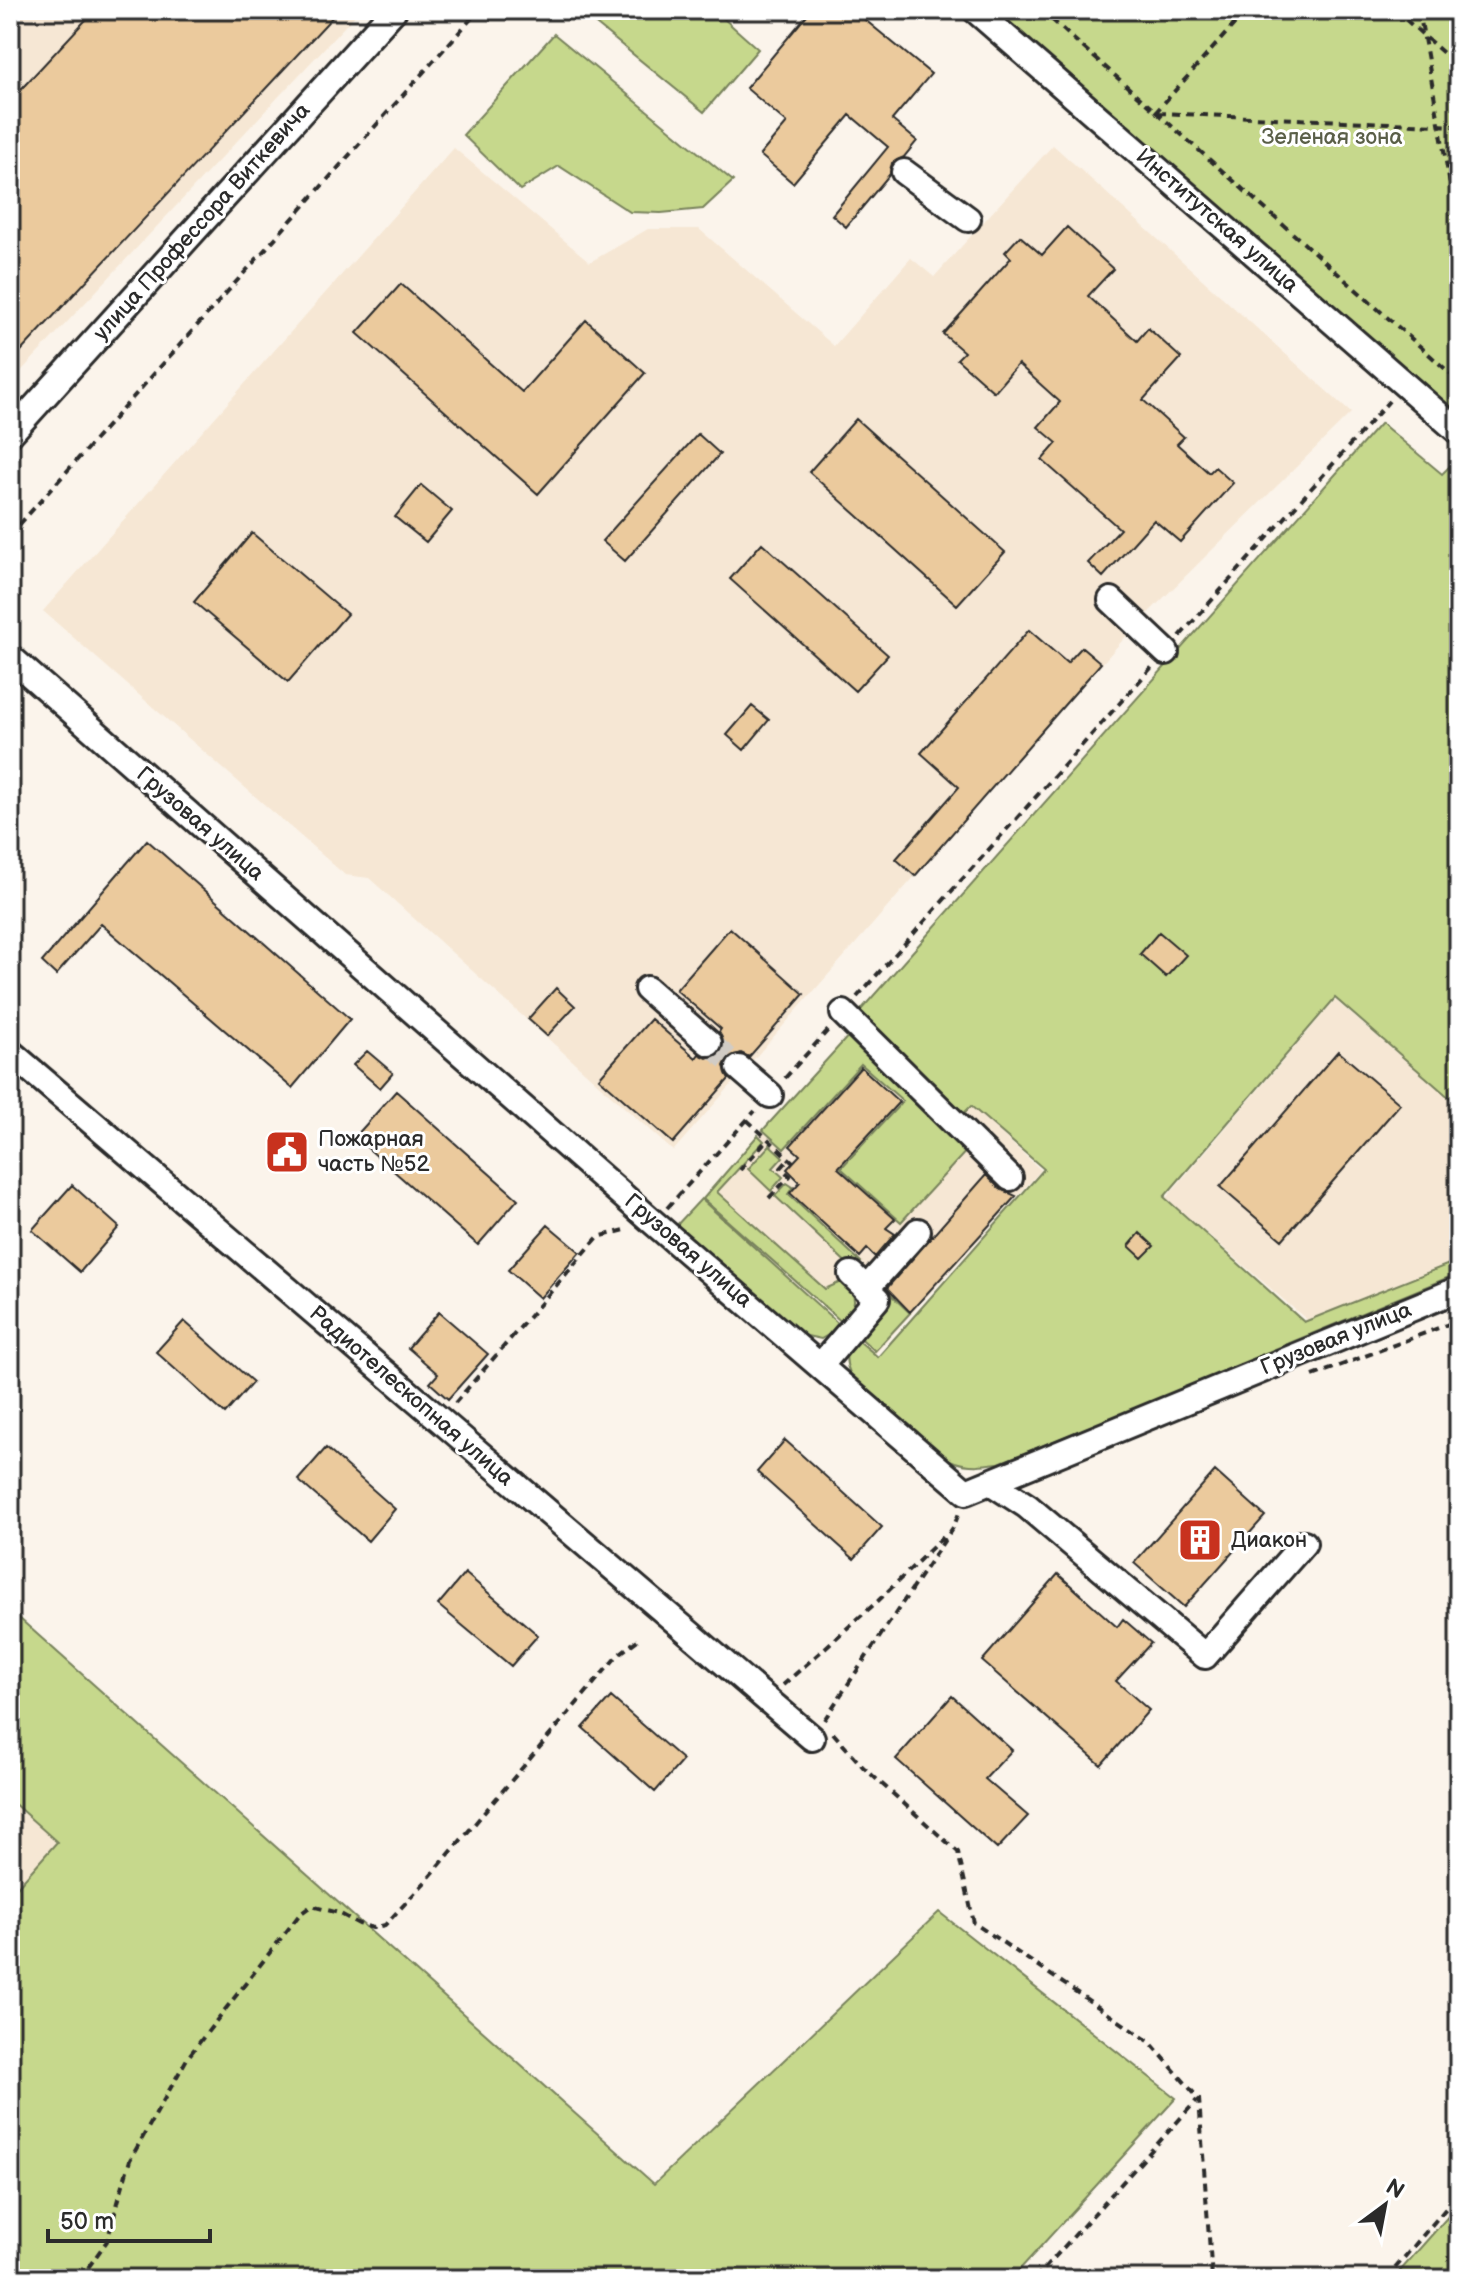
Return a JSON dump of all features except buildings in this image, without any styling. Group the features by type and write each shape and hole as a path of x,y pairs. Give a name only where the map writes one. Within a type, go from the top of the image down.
{"street":[{"name":"улица Профессора Виткевича","path":"10,434 394,10"},
{"name":"Институтская улица","path":"975,10 1459,432"},
{"path":"904,172 968,219"},
{"path":"1111,600 1166,652"},
{"name":"Грузовая улица","path":"10,657 654,1223 966,1492 1459,1289"},
{"path":"647,989 709,1043"},
{"path":"843,1013 983,1157 1010,1178"},
{"name":"Радиотелескопная улица","path":"10,1052 767,1700 823,1731"},
{"path":"739,1068 770,1095"},
{"path":"821,1365 877,1299 859,1281 918,1231"},
{"path":"990,1482 1027,1506 1205,1656 1304,1543"}],"path":[{"path":"10,535 479,10"},
{"path":"1041,10 1459,381"},
{"path":"1155,113 1247,10"},
{"path":"1395,10 1459,67"},
{"path":"1419,10 1459,235"},
{"path":"1155,113 1459,126"},
{"path":"440,1421 598,1237 654,1223 1404,384"},
{"path":"747,1120 791,1160 781,1168 791,1175 769,1198"},
{"path":"740,1170 768,1139"},
{"path":"966,1492 954,1526 823,1731 958,1852 974,1923 1150,2042 1199,2099 1212,2279"},
{"path":"767,1700 878,1601 954,1526"},
{"path":"80,2279 107,2241 130,2160 188,2057 300,1914 311,1906 322,1907 373,1928 385,1925 618,1655 640,1638"},
{"path":"1035,2279 1199,2099"},
{"path":"1386,2279 1459,2193"}],"shaded area":[{"path":"10,10 360,10 10,383"},
{"path":"1053,145 1351,413 1136,625 673,1151 369,878 345,875 43,611 454,148 590,262 648,229 699,229 834,346 911,258 934,277"},
{"path":"1335,1000 1459,1107 1459,1259 1307,1320 1166,1198"},
{"path":"868,1012 1041,1170 875,1354 702,1199"},
{"path":"10,1800 58,1842 10,1895"}],"green space":[{"path":"642,10 714,10 758,49 704,112 586,16"},
{"name":"Зеленая зона","path":"995,10 1459,10 1459,416"},
{"path":"554,34 733,181 703,209 661,213 630,212 559,166 520,190 463,135"},
{"path":"1381,423 1442,474 1450,466 1459,474 1459,1106 1335,998 1164,1197 1304,1322 1459,1260 1459,1273 1251,1359 1249,1363 999,1463 972,1465 955,1462 928,1447 850,1373 846,1359 848,1350 853,1336 878,1357 1044,1169 971,1106 959,1118 859,1016 860,1011"},
{"path":"851,1033 969,1148 901,1222 841,1168 903,1101 861,1064 784,1149 763,1130"},
{"path":"758,1135 764,1141 717,1192 825,1289 843,1281 848,1286 854,1302 844,1324 703,1199"},
{"path":"770,1145 783,1157 773,1168 783,1177 771,1191 748,1169"},
{"path":"787,1183 793,1187 788,1194 861,1262 854,1270 775,1196"},
{"path":"701,1199 842,1327 821,1339 807,1336 789,1325 675,1227"},
{"path":"890,1294 910,1313 875,1351 855,1333"},
{"path":"10,1610 654,2184 939,1912 1176,2098 1011,2279 10,2279 10,1895 57,1842 10,1800"},
{"path":"1459,2204 1459,2279 1393,2279"}],"tunnel":[{"path":"709,1043 739,1068"}],"place":[{"name":"Пожарная часть №52","path":"287,1152"},
{"name":"Диакон","path":"1200,1540"}]}
